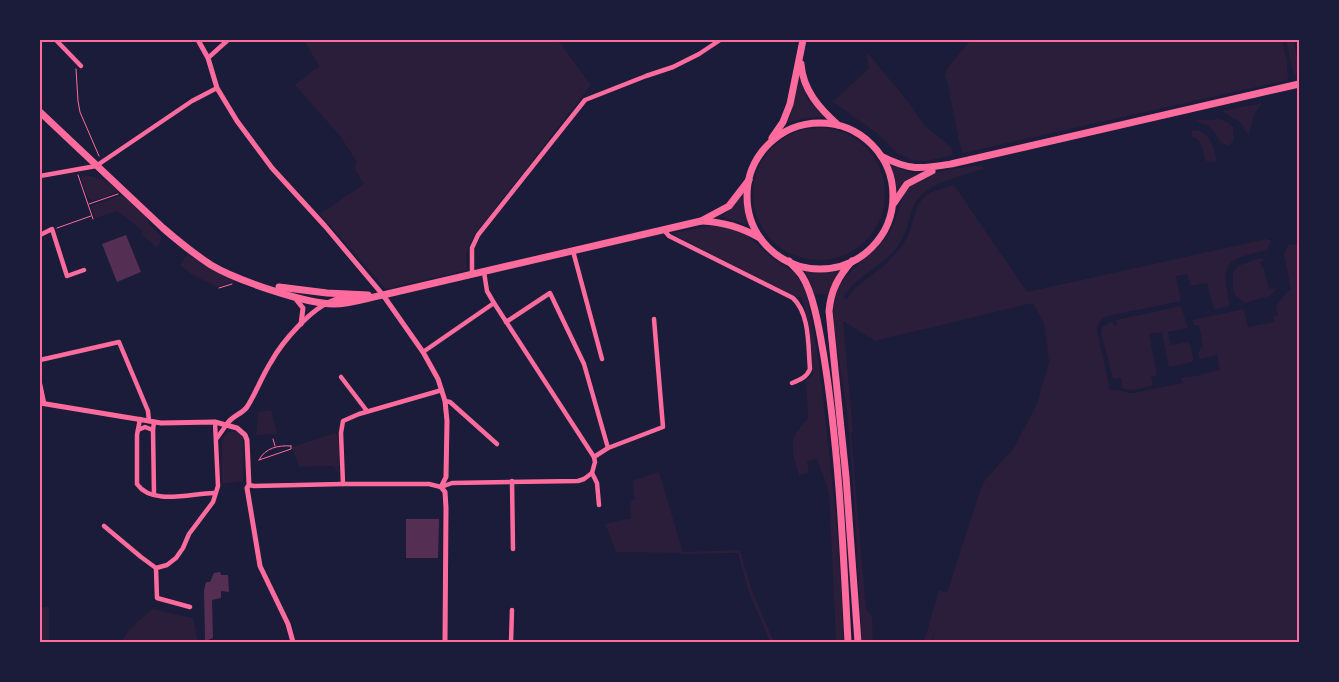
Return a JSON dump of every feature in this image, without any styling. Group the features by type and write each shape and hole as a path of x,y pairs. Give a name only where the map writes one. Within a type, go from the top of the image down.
{"main road":[{"path":"802,40 787,114 752,168 747,199 753,225 760,238 770,248 789,261 802,276 818,325 828,386 840,513 848,642"},
{"path":"789,261 810,268 824,268 852,261 864,254 879,238 889,219 892,206 892,184 881,156 862,136 839,125 815,102 807,89 801,67 800,54"},
{"path":"881,156 908,167 924,169 1297,83"},
{"path":"40,112 99,163 124,192 162,228 213,266 248,281 293,296 328,304 342,304 383,295 701,221 728,206 749,180"},
{"path":"768,144 780,134 805,124 839,125"},
{"path":"892,206 907,184 927,172 951,164"},
{"path":"701,221 720,222 737,226 760,238"},
{"path":"852,261 835,284 830,297 829,311 846,477 858,642"},
{"path":"248,281 293,290 362,296 383,295"}],"street":[{"path":"56,40 81,66"},
{"path":"198,40 208,58 217,88 237,120 272,168 325,226 383,295 423,352 438,379 445,401 447,421 446,477 442,487"},
{"path":"208,58 228,40"},
{"path":"472,274 472,248 478,235 585,100 673,67 699,54 720,40"},
{"path":"40,176 76,170 99,163 192,101 217,88"},
{"path":"40,236 52,230 67,276 84,270"},
{"path":"664,230 669,236 793,298 798,303 804,318 810,368 808,374 802,379 792,383"},
{"path":"573,251 602,359"},
{"path":"249,484 260,486 429,484 442,487 452,483 578,481 592,473 595,462 594,457 494,304 487,291 484,272"},
{"path":"506,322 550,293 584,364 608,448"},
{"path":"293,296 301,303 303,308 300,325"},
{"path":"217,438 230,420 246,408 271,361 288,336 313,314 334,300 362,296"},
{"path":"423,352 494,304"},
{"path":"594,457 608,448 662,427 654,319"},
{"path":"40,360 119,342 152,421 154,494"},
{"path":"341,377 367,411"},
{"path":"40,384 42,403 152,421 215,422 227,424 240,430 247,440 248,488 260,566 288,624 293,642"},
{"path":"343,484 341,474 342,424 349,417 442,390"},
{"path":"445,401 450,402 497,444"},
{"path":"140,419 137,484 140,488 164,497 214,493"},
{"path":"156,568 167,565 181,552 189,534 213,502 214,493 218,486 215,422"},
{"path":"138,430 145,427 153,430"},
{"path":"592,473 597,483 599,505"},
{"path":"512,482 513,549"},
{"path":"442,487 446,492 445,642"},
{"path":"104,526 156,568"},
{"path":"156,568 157,598 190,607"},
{"path":"512,610 512,642"}],"path":[{"path":"76,61 80,112 99,163"},
{"path":"76,170 93,219"},
{"path":"88,204 124,192"},
{"path":"52,230 92,216"},
{"path":"219,288 248,281"},
{"path":"273,439 275,446"},
{"path":"275,446 291,446 291,448 258,460 264,453 275,446"}],"shaded area":[{"path":"304,40 558,40 591,85 473,237 466,254 467,270 386,289 320,214 364,184 354,168 357,162 340,136 295,85 319,66"},
{"path":"971,40 1282,40 1287,61 1288,80 963,153 945,75 948,67"},
{"path":"1286,40 1294,40 1299,69 1294,77"},
{"path":"866,51 909,103 924,125 951,147 953,155 927,161 912,160 897,153 878,134 833,102 869,68"},
{"path":"799,81 809,101 824,117 804,118 788,123"},
{"path":"1262,103 1253,116 1249,137 1241,123 1222,111"},
{"path":"1216,118 1227,122 1233,127 1234,140 1228,146 1221,143 1209,127 1196,120 1215,120"},
{"path":"819,128 832,129 844,133 866,147 880,169 884,181 884,207 880,219 866,241 844,255 832,259 819,260 806,259 794,255 772,241 758,219 754,207 753,194 754,181 758,169 772,147 794,133 806,129"},
{"path":"1195,130 1205,134 1211,141 1217,161 1206,161 1200,143 1196,138 1192,137 1191,131"},
{"path":"982,165 983,169 940,183 922,195 915,203 903,237 894,251 860,278 843,298 847,299 855,288 884,266 902,246 908,236 918,205 924,197 931,192 954,185 1027,292 1266,239 1271,241 1267,250 1242,257 1229,265 1226,272 1226,280 1230,306 1214,310 1207,283 1190,286 1187,274 1176,276 1181,301 1108,316 1100,321 1097,330 1110,390 1134,393 1182,383 1181,378 1220,370 1217,355 1199,359 1198,352 1203,346 1199,325 1194,325 1192,320 1244,309 1248,327 1274,322 1273,316 1278,315 1276,306 1288,291 1291,290 1284,254 1288,245 1297,244 1299,282 1299,642 932,642 936,628 931,642 924,642 939,590 947,593 985,480 1013,449 1037,404 1049,362 1044,323 1033,303 875,341 843,321 866,610 872,616 873,642 862,642 849,434 834,323 836,296 845,278 889,233 904,196 915,183 923,177 937,172"},
{"path":"892,166 915,174 898,191 890,167"},
{"path":"80,175 101,179 118,192 93,201 88,198"},
{"path":"122,195 146,217 149,224 160,235 161,240 157,248 142,235 142,230 117,211 95,218 91,206"},
{"path":"741,197 743,198 750,223 748,225 722,217"},
{"path":"720,225 744,233 775,260 794,272 806,291 819,364 829,450 838,540 844,642 836,642 829,493 817,458 807,462 809,472 799,476 793,452 796,433 808,419 806,380 813,375 807,316 801,297 796,297 676,236 674,233"},
{"path":"187,255 237,281 217,287 191,274 180,265"},
{"path":"1263,258 1264,261 1260,262 1262,268 1264,268 1269,289 1277,288 1269,296 1245,303 1235,296 1233,286 1234,272 1240,265"},
{"path":"841,266 843,269 829,294 815,295 803,269 821,270"},
{"path":"1181,306 1188,328 1168,332 1171,345 1189,342 1193,362 1169,367 1162,332 1149,334 1157,375 1151,377 1153,385 1132,390 1121,387 1122,380 1120,378 1113,379 1101,333 1102,327 1111,322 1116,326 1116,320"},
{"path":"271,410 277,434 256,435 258,412"},
{"path":"235,431 243,438 243,481 222,484 222,439 228,432"},
{"path":"335,433 339,438 339,466 337,469 339,472 334,466 299,467 292,447"},
{"path":"659,472 683,552 740,550 752,591 774,642 770,642 748,590 738,553 616,552 605,524 631,518 630,501 635,499 632,481"},
{"path":"40,607 49,607 49,642 40,642"},
{"path":"152,609 193,618 198,642 121,642 130,629"}],"building":[{"path":"126,235 141,272 117,282 102,244"},
{"path":"406,519 439,519 438,558 406,558"},
{"path":"220,572 221,575 228,575 229,592 221,591 221,598 212,600 213,638 205,641 204,590 206,582 210,582 214,573"}]}
